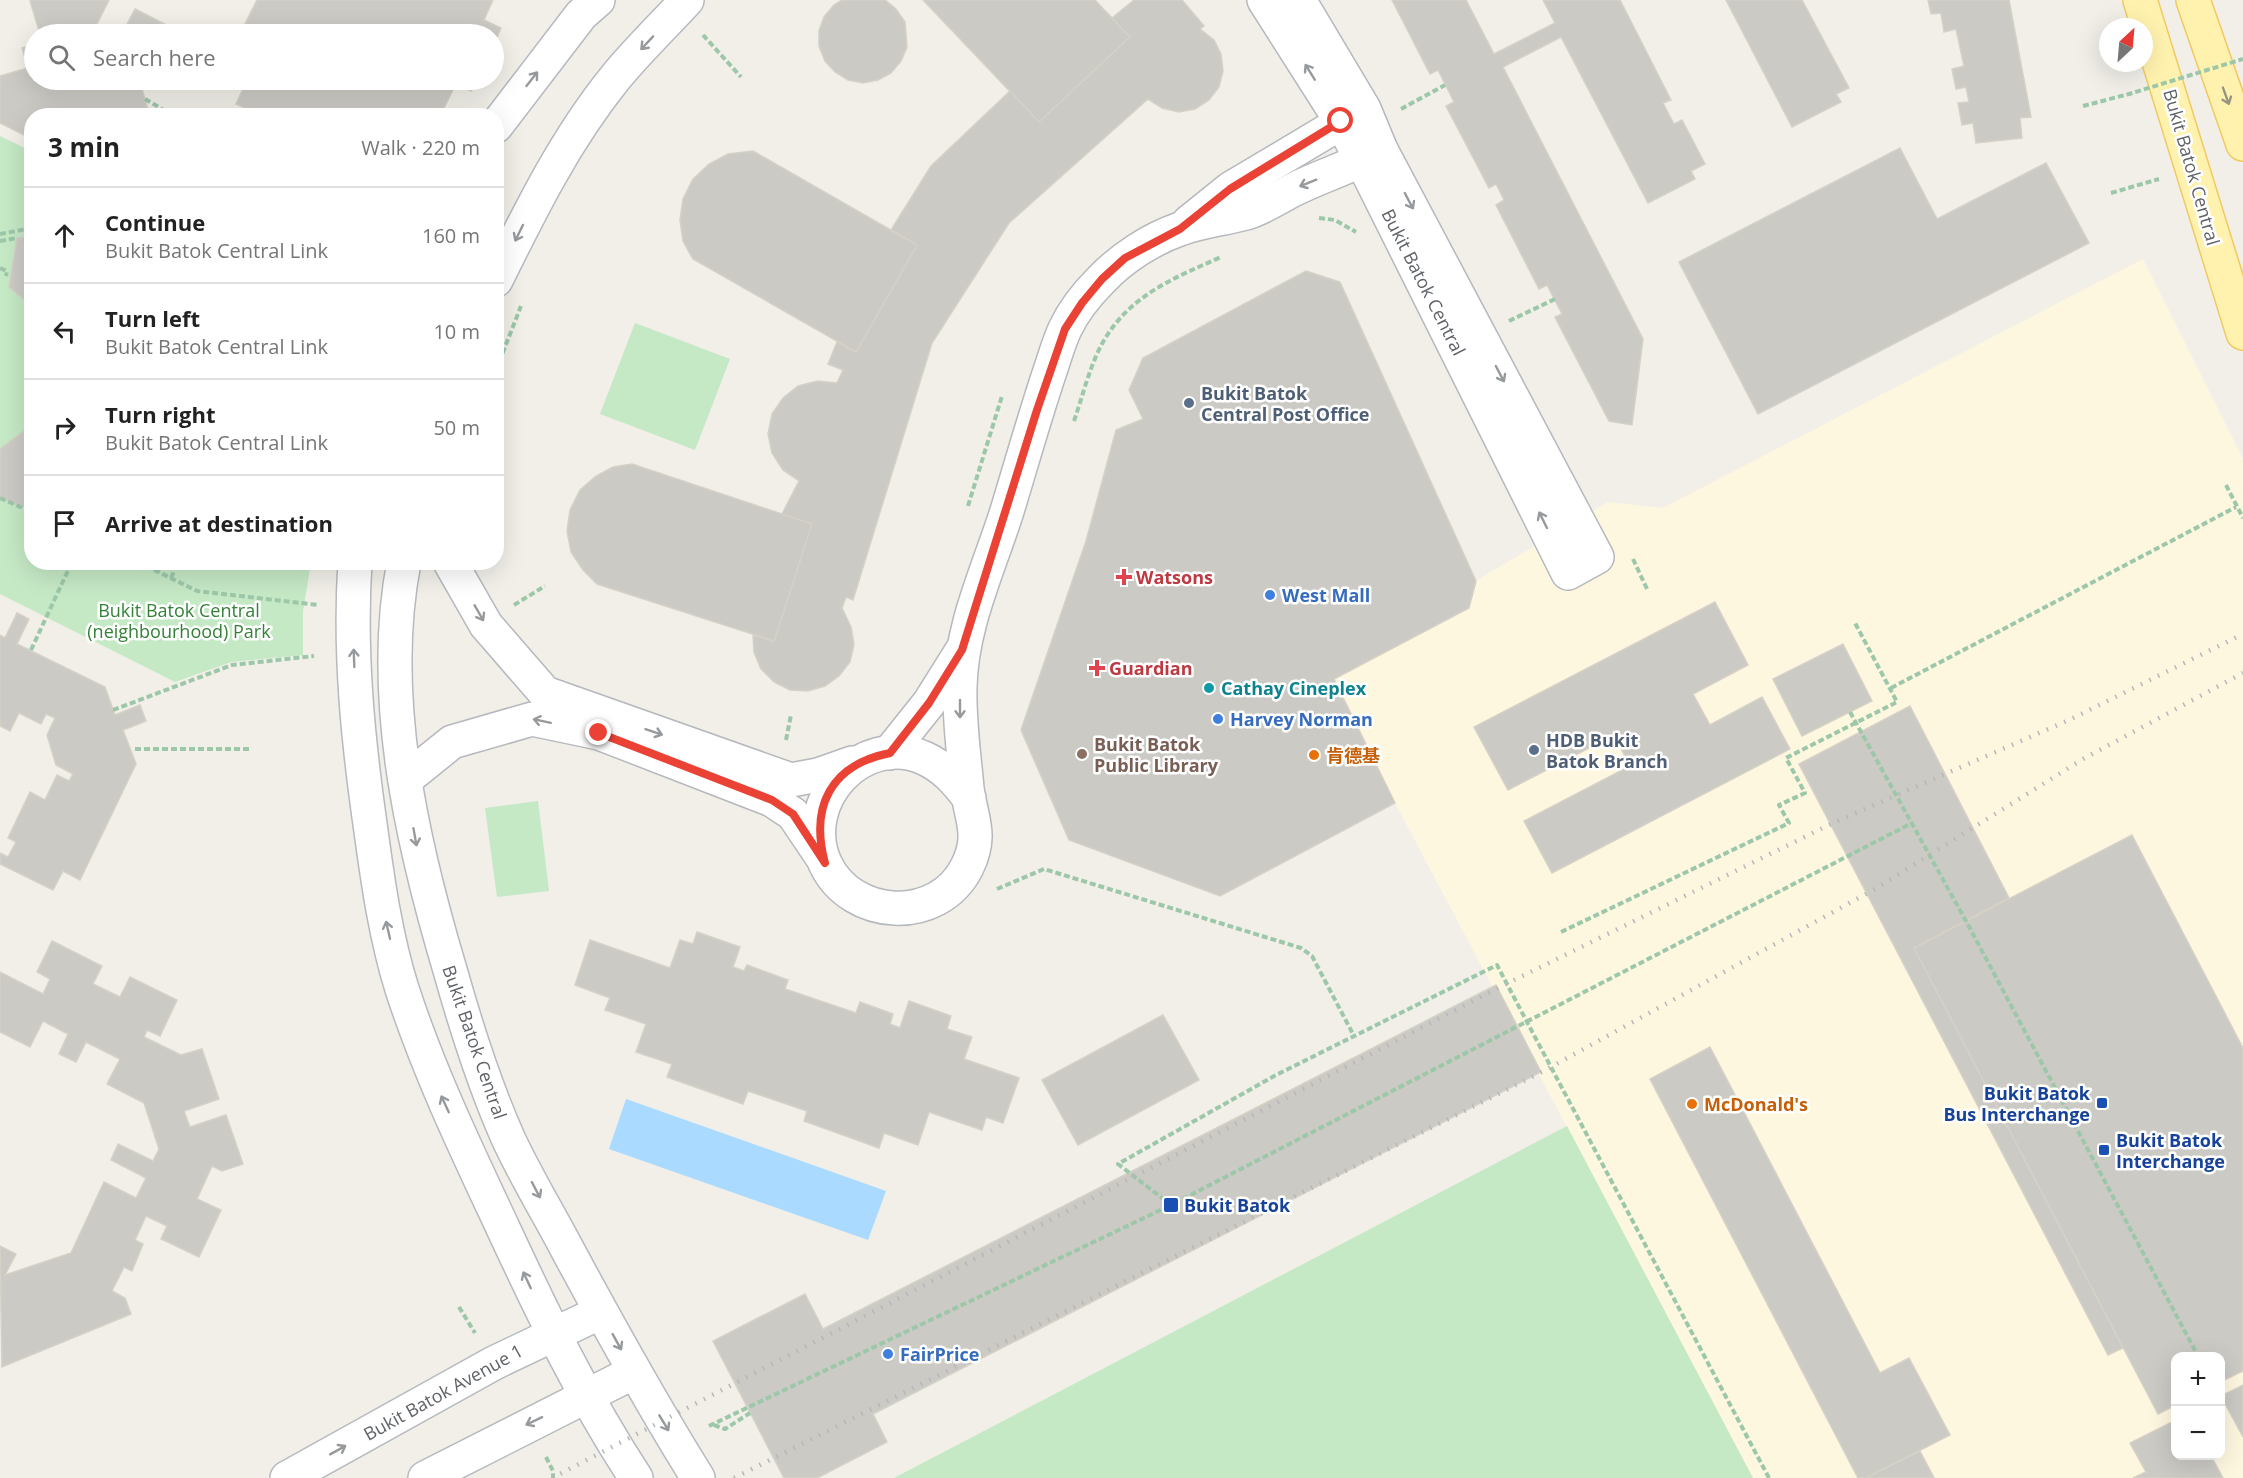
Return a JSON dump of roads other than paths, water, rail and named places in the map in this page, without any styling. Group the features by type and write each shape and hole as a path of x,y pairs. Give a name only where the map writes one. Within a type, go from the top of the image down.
{"main road":[{"name":"Bukit Batok Central","path":"2140,0 2243,333"},
{"path":"2193,0 2243,144"}],"street":[{"path":"504,116 581,15 598,0"},
{"path":"504,264 556,162 615,78 687,0"},
{"name":"Bukit Batok Central","path":"1264,0 1366,114"},
{"name":"Bukit Batok Central","path":"1299,0 1366,114 1372,156 1568,573 1597,557 1372,156"},
{"path":"825,863 819,838 820,813 831,789 848,770 880,755 929,703 962,650 1065,329 1102,279 1125,258 1180,229 1230,189 1366,114"},
{"path":"1180,229 1249,212 1298,187 1372,156"},
{"path":"355,570 353,626 356,717 379,891 401,987 441,1097 552,1333 586,1396 636,1478"},
{"name":"Bukit Batok Central","path":"402,570 398,590 396,631 397,714 405,780 420,863 465,1023 508,1138 634,1372 698,1478"},
{"path":"455,570 486,625 544,693 791,780 818,776 880,755 922,757 949,773 969,798"},
{"path":"405,780 452,742 532,719 599,733 772,800 793,814 843,888 868,904 897,910 927,905 952,889 967,869 975,846 976,821 969,798 960,720 962,650"},
{"name":"Bukit Batok Avenue 1","path":"287,1478 552,1333 601,1312"},
{"path":"425,1478 634,1372"}],"water":[{"path":"626,1099 886,1191 868,1240 609,1149"}],"railway":[{"path":"552,1478 1496,989 1833,823 2069,720 2243,634"},
{"path":"734,1478 1540,1073 1875,889 2083,759 2243,673"}],"place":[{"name":"Bukit Batok Central Post Office","path":"1189,403"},
{"name":"Watsons","path":"1124,577"},
{"name":"West Mall","path":"1270,595"},
{"name":"Guardian","path":"1097,668"},
{"name":"Cathay Cineplex","path":"1209,688"},
{"name":"Harvey Norman","path":"1218,719"},
{"name":"HDB Bukit Batok Branch","path":"1534,750"},
{"name":"Bukit Batok Public Library","path":"1082,754"},
{"name":"肯德基","path":"1314,755"},
{"name":"Bukit Batok Bus Interchange","path":"2102,1103"},
{"name":"McDonald's","path":"1692,1104"},
{"name":"Bukit Batok Interchange","path":"2104,1150"},
{"name":"Bukit Batok","path":"1171,1205"},
{"name":"FairPrice","path":"888,1354"}],"park label":[{"name":"Bukit Batok Central (neighbourhood) Park","path":"179,620"}]}
